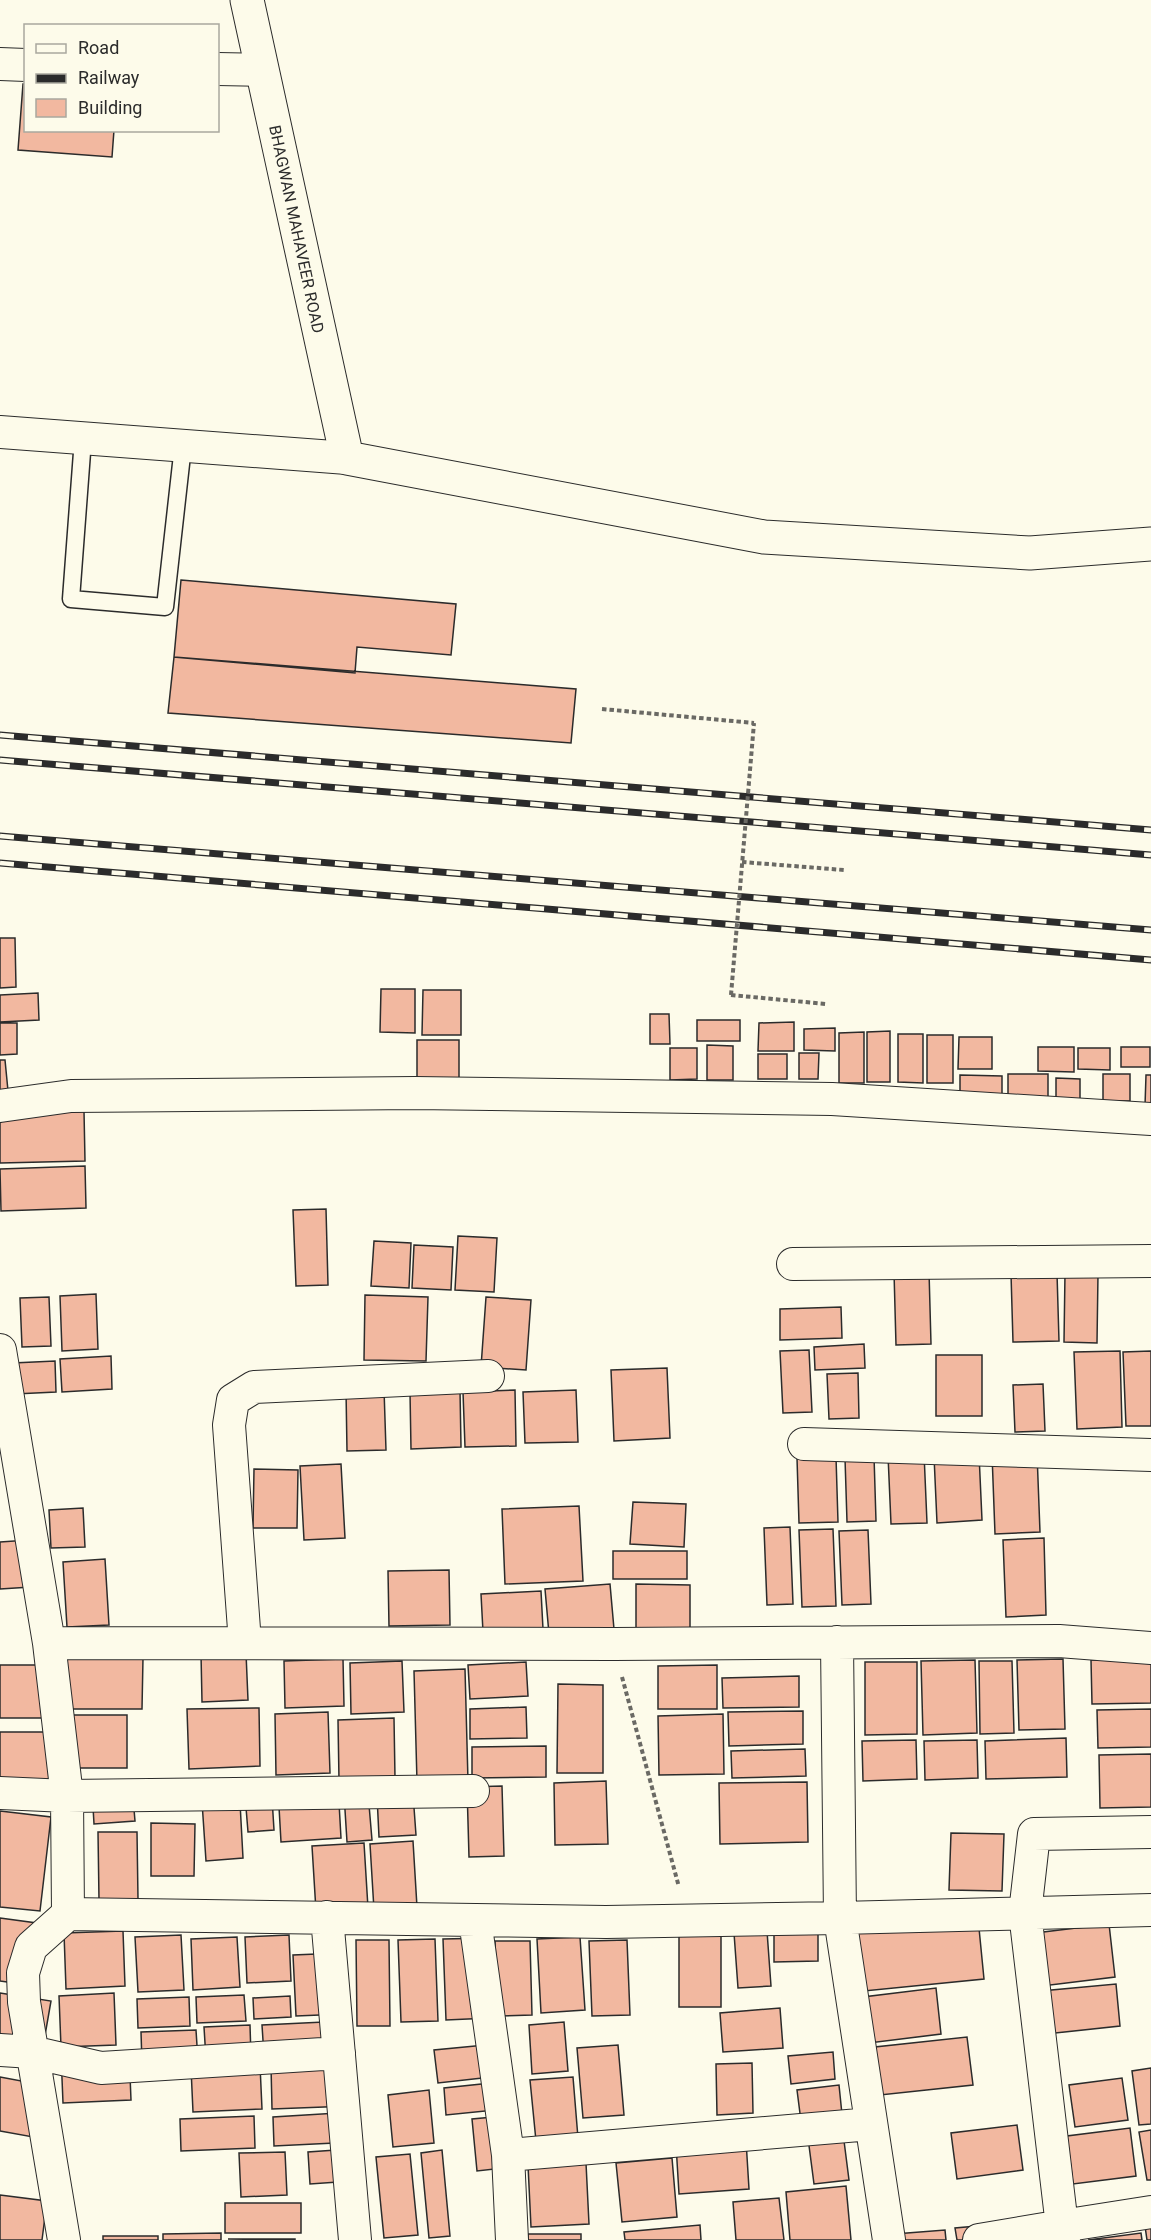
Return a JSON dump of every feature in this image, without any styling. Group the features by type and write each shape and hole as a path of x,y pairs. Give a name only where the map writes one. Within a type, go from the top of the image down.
{"street":[{"name":"BHAGWAN MAHAVEER ROAD","path":"247,0 347,458"},
{"path":"0,64 24,65"},
{"path":"219,69 262,70"},
{"path":"0,432 347,458 764,537 1030,553 1151,544"},
{"path":"0,1106 71,1096 534,1095 832,1099 1151,1119"},
{"path":"792,1264 1151,1261"},
{"path":"0,1350 13,1494 49,1643 67,1796 68,1914"},
{"path":"245,1643 229,1425 233,1400 254,1387 488,1376"},
{"path":"804,1444 1151,1455"},
{"path":"49,1643 614,1644 1059,1641 1151,1648"},
{"path":"837,1642 840,1918 889,2240"},
{"path":"0,1793 67,1796 473,1791"},
{"path":"1063,2233 1025,1913 1034,1834 1151,1832"},
{"path":"64,2240 24,2002 23,1973 31,1947 68,1914 606,1922 1151,1910"},
{"path":"327,1917 355,2240"},
{"path":"475,1920 508,2155 512,2240"},
{"path":"0,2050 32,2052 101,2068 339,2053"},
{"path":"508,2155 871,2124"},
{"path":"979,2240 1063,2233 1151,2212"}],"lane":[{"path":"83,439 71,599 165,607 183,447"}],"path":[{"path":"602,709 754,723 732,996 826,1004"},
{"path":"742,862 844,870"},
{"path":"614,1644 688,1920"}],"building":[{"path":"23,84 24,132 114,132 112,157 18,150"},
{"path":"181,580 456,604 451,655 357,647 355,673 174,657"},
{"path":"174,657 576,689 571,743 168,713"},
{"path":"0,938 15,938 16,987 0,988"},
{"path":"381,989 415,989 415,1033 380,1032"},
{"path":"423,990 461,990 461,1035 422,1035"},
{"path":"38,993 39,1020 0,1022 0,995"},
{"path":"650,1014 669,1014 670,1044 650,1044"},
{"path":"697,1020 740,1020 740,1041 697,1041"},
{"path":"794,1022 794,1051 758,1051 759,1023"},
{"path":"0,1023 17,1023 17,1054 0,1055"},
{"path":"835,1028 835,1051 804,1050 804,1029"},
{"path":"890,1031 890,1082 867,1082 867,1032"},
{"path":"864,1032 864,1083 839,1083 839,1033"},
{"path":"898,1034 923,1034 923,1083 898,1082"},
{"path":"927,1035 953,1035 953,1083 927,1083"},
{"path":"959,1037 992,1037 992,1069 958,1069"},
{"path":"417,1040 459,1040 459,1088 417,1088"},
{"path":"707,1045 733,1046 733,1080 707,1080"},
{"path":"1038,1047 1074,1047 1074,1072 1038,1071"},
{"path":"1121,1047 1150,1047 1150,1067 1121,1067"},
{"path":"670,1048 697,1048 697,1079 670,1080"},
{"path":"1078,1048 1110,1048 1110,1070 1078,1069"},
{"path":"799,1053 819,1053 818,1079 799,1079"},
{"path":"758,1054 787,1054 787,1079 758,1079"},
{"path":"0,1060 5,1060 9,1101 0,1102"},
{"path":"1008,1074 1048,1074 1048,1100 1008,1099"},
{"path":"1103,1074 1130,1074 1130,1101 1103,1101"},
{"path":"960,1075 1002,1076 1002,1098 960,1098"},
{"path":"1146,1075 1151,1075 1151,1106 1145,1106"},
{"path":"1056,1078 1080,1079 1080,1107 1056,1107"},
{"path":"84,1111 85,1161 0,1163 0,1113"},
{"path":"85,1166 86,1208 1,1211 0,1169"},
{"path":"326,1209 328,1285 296,1286 293,1210"},
{"path":"458,1236 497,1238 494,1292 455,1290"},
{"path":"374,1241 411,1243 409,1288 371,1286"},
{"path":"414,1245 453,1247 451,1290 412,1288"},
{"path":"929,1271 931,1344 896,1345 894,1272"},
{"path":"1057,1273 1059,1341 1013,1342 1011,1274"},
{"path":"1065,1273 1098,1274 1097,1343 1064,1342"},
{"path":"96,1294 98,1349 62,1351 60,1296"},
{"path":"365,1295 428,1297 426,1361 364,1360"},
{"path":"49,1297 51,1346 22,1347 20,1298"},
{"path":"486,1297 531,1300 526,1370 481,1367"},
{"path":"841,1307 842,1338 780,1340 780,1309"},
{"path":"864,1344 865,1368 815,1370 814,1347"},
{"path":"809,1350 812,1412 783,1413 780,1351"},
{"path":"1120,1351 1122,1427 1077,1429 1074,1352"},
{"path":"1151,1351 1151,1426 1126,1426 1123,1352"},
{"path":"936,1355 982,1355 982,1416 936,1416"},
{"path":"111,1356 112,1389 62,1392 60,1359"},
{"path":"55,1361 56,1392 15,1394 13,1363"},
{"path":"667,1368 670,1438 614,1441 611,1370"},
{"path":"858,1373 859,1418 829,1419 827,1374"},
{"path":"1043,1384 1045,1431 1015,1432 1013,1385"},
{"path":"384,1389 386,1450 347,1451 346,1390"},
{"path":"460,1390 461,1447 411,1449 410,1392"},
{"path":"515,1390 516,1446 465,1447 463,1392"},
{"path":"576,1390 578,1442 525,1443 523,1392"},
{"path":"924,1453 927,1523 891,1524 888,1455"},
{"path":"1037,1453 1040,1532 995,1534 992,1454"},
{"path":"979,1454 982,1520 937,1523 934,1456"},
{"path":"874,1456 876,1521 847,1522 845,1458"},
{"path":"836,1457 838,1522 799,1523 797,1458"},
{"path":"341,1464 345,1538 304,1540 300,1466"},
{"path":"254,1469 298,1470 297,1528 253,1528"},
{"path":"633,1502 686,1504 684,1547 630,1544"},
{"path":"579,1506 583,1581 505,1584 502,1509"},
{"path":"83,1508 85,1547 51,1548 49,1510"},
{"path":"790,1527 793,1604 767,1605 764,1528"},
{"path":"833,1529 836,1606 802,1607 799,1530"},
{"path":"868,1530 871,1604 842,1605 839,1531"},
{"path":"1044,1538 1046,1615 1006,1617 1003,1540"},
{"path":"43,1539 46,1586 0,1589 0,1542"},
{"path":"613,1551 687,1551 687,1579 613,1579"},
{"path":"105,1559 109,1625 67,1627 63,1562"},
{"path":"449,1570 450,1625 389,1626 388,1571"},
{"path":"610,1584 614,1629 549,1634 545,1589"},
{"path":"636,1584 690,1585 690,1629 636,1629"},
{"path":"541,1591 543,1629 483,1632 481,1594"},
{"path":"246,1653 248,1700 202,1702 201,1654"},
{"path":"67,1657 143,1658 142,1709 67,1709"},
{"path":"343,1659 344,1706 285,1708 284,1661"},
{"path":"1063,1659 1065,1729 1019,1730 1017,1660"},
{"path":"1151,1659 1151,1703 1092,1704 1091,1660"},
{"path":"975,1660 977,1733 923,1735 921,1661"},
{"path":"402,1661 404,1712 351,1714 350,1663"},
{"path":"979,1661 1012,1661 1014,1733 980,1734"},
{"path":"526,1662 528,1696 470,1699 468,1665"},
{"path":"865,1662 917,1662 917,1734 865,1735"},
{"path":"0,1665 59,1665 59,1718 0,1718"},
{"path":"717,1665 717,1709 658,1709 658,1666"},
{"path":"465,1669 468,1781 417,1782 414,1671"},
{"path":"799,1676 799,1707 723,1708 722,1678"},
{"path":"558,1684 603,1685 603,1773 557,1773"},
{"path":"526,1707 527,1738 470,1739 470,1709"},
{"path":"259,1708 260,1766 189,1769 187,1709"},
{"path":"1151,1709 1151,1747 1098,1748 1097,1710"},
{"path":"803,1711 803,1744 729,1746 728,1712"},
{"path":"328,1712 330,1773 276,1775 275,1714"},
{"path":"723,1714 724,1774 659,1775 658,1716"},
{"path":"70,1715 127,1715 127,1768 70,1768"},
{"path":"394,1718 395,1778 339,1780 338,1720"},
{"path":"0,1732 56,1732 55,1783 0,1782"},
{"path":"1066,1738 1067,1777 986,1779 985,1741"},
{"path":"916,1740 917,1779 863,1781 862,1741"},
{"path":"977,1740 978,1778 925,1780 924,1741"},
{"path":"546,1746 546,1777 472,1778 472,1747"},
{"path":"805,1749 806,1776 732,1778 731,1751"},
{"path":"1151,1754 1151,1807 1100,1808 1099,1755"},
{"path":"606,1781 608,1844 555,1845 554,1783"},
{"path":"271,1782 274,1830 248,1832 244,1783"},
{"path":"807,1782 808,1842 720,1844 719,1783"},
{"path":"239,1784 243,1858 206,1861 201,1787"},
{"path":"338,1785 341,1838 281,1842 278,1789"},
{"path":"132,1786 135,1821 94,1824 92,1789"},
{"path":"502,1786 504,1856 469,1857 467,1787"},
{"path":"368,1793 372,1840 347,1842 344,1794"},
{"path":"413,1794 416,1835 379,1837 377,1796"},
{"path":"0,1811 51,1817 40,1911 0,1907"},
{"path":"151,1823 195,1824 194,1876 151,1876"},
{"path":"98,1832 137,1832 138,1899 99,1900"},
{"path":"951,1833 1004,1834 1002,1891 949,1890"},
{"path":"413,1841 417,1907 374,1910 370,1844"},
{"path":"364,1843 368,1908 316,1911 312,1846"},
{"path":"0,1918 44,1924 36,1986 0,1981"},
{"path":"978,1918 984,1979 864,1991 858,1930"},
{"path":"1109,1924 1115,1977 1034,1987 1027,1934"},
{"path":"774,1928 818,1929 818,1961 774,1962"},
{"path":"123,1931 125,1986 66,1989 64,1933"},
{"path":"767,1931 771,1986 738,1988 734,1933"},
{"path":"679,1933 721,1934 721,2007 679,2007"},
{"path":"181,1935 184,1990 138,1992 135,1937"},
{"path":"289,1935 291,1981 247,1983 245,1937"},
{"path":"237,1937 240,1987 193,1990 191,1939"},
{"path":"580,1937 585,2010 541,2013 537,1939"},
{"path":"488,1938 490,2018 446,2020 443,1939"},
{"path":"435,1939 438,2021 401,2022 398,1940"},
{"path":"356,1940 389,1940 390,2026 357,2026"},
{"path":"627,1940 630,2015 592,2016 589,1941"},
{"path":"495,1941 530,1941 532,2015 498,2016"},
{"path":"341,1953 344,2014 296,2016 293,1955"},
{"path":"1116,1984 1120,2026 1046,2034 1041,1991"},
{"path":"936,1988 941,2034 869,2043 863,1997"},
{"path":"0,1993 51,2001 40,2064 0,2058"},
{"path":"114,1993 116,2045 61,2047 59,1996"},
{"path":"244,1995 246,2021 197,2023 196,1997"},
{"path":"290,1996 291,2017 254,2019 253,1998"},
{"path":"189,1997 190,2026 138,2028 137,1999"},
{"path":"780,2008 783,2048 723,2052 720,2013"},
{"path":"345,2021 347,2052 264,2056 262,2025"},
{"path":"564,2022 568,2071 532,2074 529,2025"},
{"path":"250,2025 251,2057 206,2059 204,2027"},
{"path":"196,2030 198,2061 142,2063 141,2032"},
{"path":"967,2037 973,2085 880,2095 875,2047"},
{"path":"506,2043 509,2075 438,2083 434,2050"},
{"path":"618,2045 624,2115 583,2118 577,2048"},
{"path":"129,2051 131,2100 63,2103 61,2054"},
{"path":"833,2052 835,2079 791,2084 788,2056"},
{"path":"348,2063 350,2106 272,2109 271,2066"},
{"path":"752,2063 753,2113 717,2115 716,2064"},
{"path":"260,2065 262,2109 193,2112 191,2068"},
{"path":"1151,2068 1151,2124 1139,2125 1132,2071"},
{"path":"0,2077 43,2085 33,2137 0,2131"},
{"path":"573,2077 578,2138 536,2141 530,2080"},
{"path":"1122,2078 1128,2120 1075,2127 1069,2085"},
{"path":"511,2081 514,2108 446,2115 444,2088"},
{"path":"839,2085 843,2124 802,2129 797,2090"},
{"path":"429,2090 434,2143 393,2147 388,2095"},
{"path":"354,2112 355,2142 274,2146 273,2117"},
{"path":"514,2115 520,2166 477,2171 472,2119"},
{"path":"254,2116 255,2148 181,2151 180,2119"},
{"path":"745,2124 749,2189 679,2194 675,2128"},
{"path":"1017,2125 1023,2170 957,2179 951,2133"},
{"path":"1130,2128 1136,2176 1073,2184 1067,2136"},
{"path":"1151,2130 1151,2180 1147,2180 1139,2132"},
{"path":"843,2133 849,2180 814,2184 808,2138"},
{"path":"350,2149 352,2181 310,2184 308,2152"},
{"path":"442,2150 450,2236 429,2238 421,2153"},
{"path":"285,2152 287,2195 241,2197 239,2153"},
{"path":"410,2154 418,2235 384,2238 376,2157"},
{"path":"672,2158 677,2217 622,2222 616,2163"},
{"path":"586,2163 589,2224 531,2227 528,2165"},
{"path":"846,2186 851,2240 790,2240 786,2192"},
{"path":"0,2195 47,2201 42,2240 0,2240"},
{"path":"779,2198 784,2240 736,2240 733,2202"},
{"path":"225,2203 301,2203 301,2233 225,2233"},
{"path":"1011,2223 1012,2240 957,2240 955,2228"},
{"path":"700,2225 701,2240 625,2240 624,2232"},
{"path":"1151,2225 1151,2240 1147,2240 1145,2226"},
{"path":"945,2230 946,2240 883,2240 882,2235"},
{"path":"221,2233 221,2240 163,2240 163,2234"},
{"path":"1141,2233 1142,2240 1088,2240"},
{"path":"528,2234 581,2234 581,2240 528,2240"},
{"path":"103,2236 158,2236 158,2240 103,2240"},
{"path":"228,2239 295,2239 295,2240"}],"railway":[{"path":"0,735 1151,830"},
{"path":"0,760 1151,855"},
{"path":"0,836 1151,930"},
{"path":"0,863 1151,960"}]}
